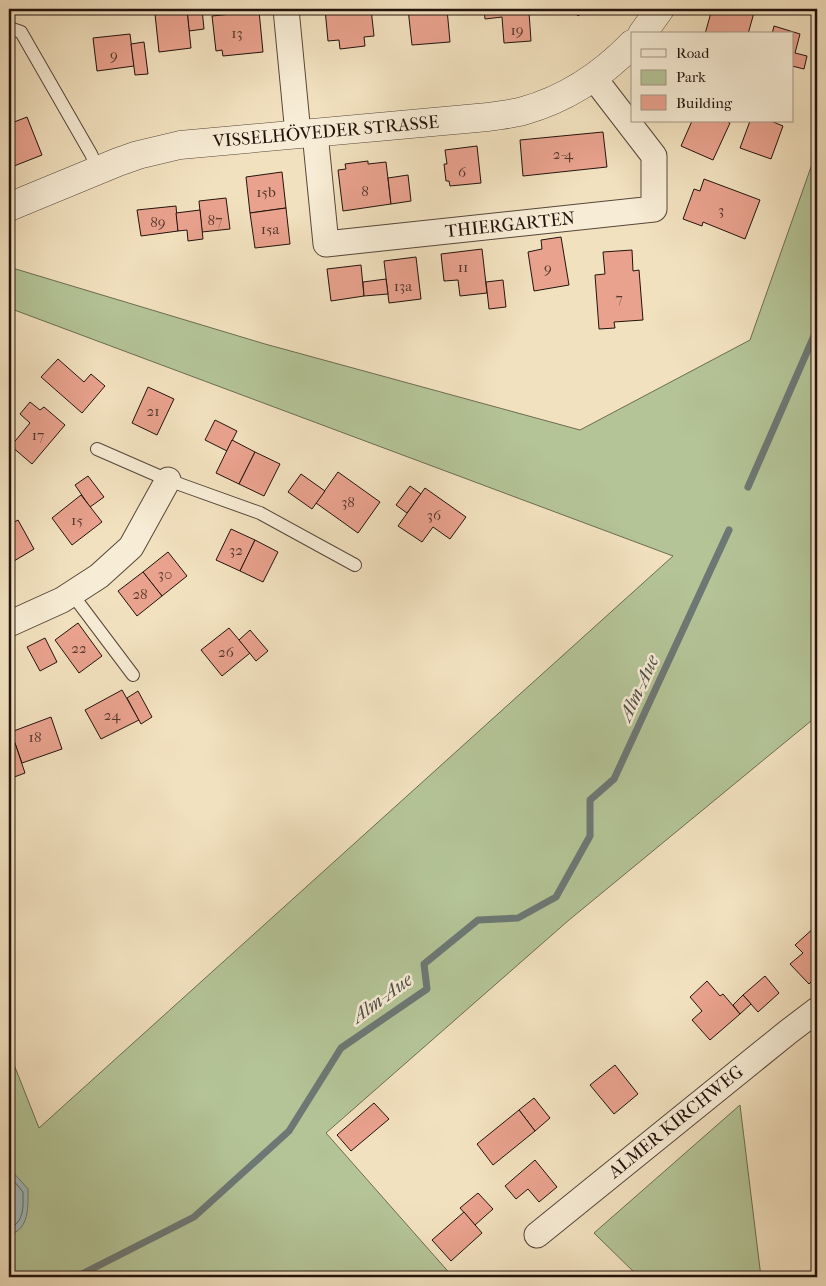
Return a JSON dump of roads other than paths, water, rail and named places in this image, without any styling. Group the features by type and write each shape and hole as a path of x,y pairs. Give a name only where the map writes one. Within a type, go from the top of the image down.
{"street":[{"path":"286,9 307,133"},
{"path":"643,32 660,9"},
{"name":"VISSELHÖVEDER STRASSE","path":"9,207 138,155 180,145 479,118 522,111 550,102 594,78 631,45"},
{"name":"THIERGARTEN","path":"307,133 326,244 654,209 654,156 594,78"},
{"path":"9,622 72,594 99,576 132,547 168,480"},
{"name":"ALMER KIRCHWEG","path":"537,1235 817,1010"}],"lane":[{"path":"9,28 21,32 91,154 98,170"},
{"path":"97,449 168,480 260,513 355,565"},
{"path":"72,594 133,675"}],"water":[{"path":"9,1170 28,1189 28,1209 21,1228 9,1235"}],"waterway":[{"name":"Alm-Aue","path":"748,487 817,329"},
{"name":"Alm-Aue","path":"76,1277 194,1217 289,1131 341,1048 427,989 424,964 478,920 518,918 556,897 590,836 590,800 614,779 729,530"}]}
